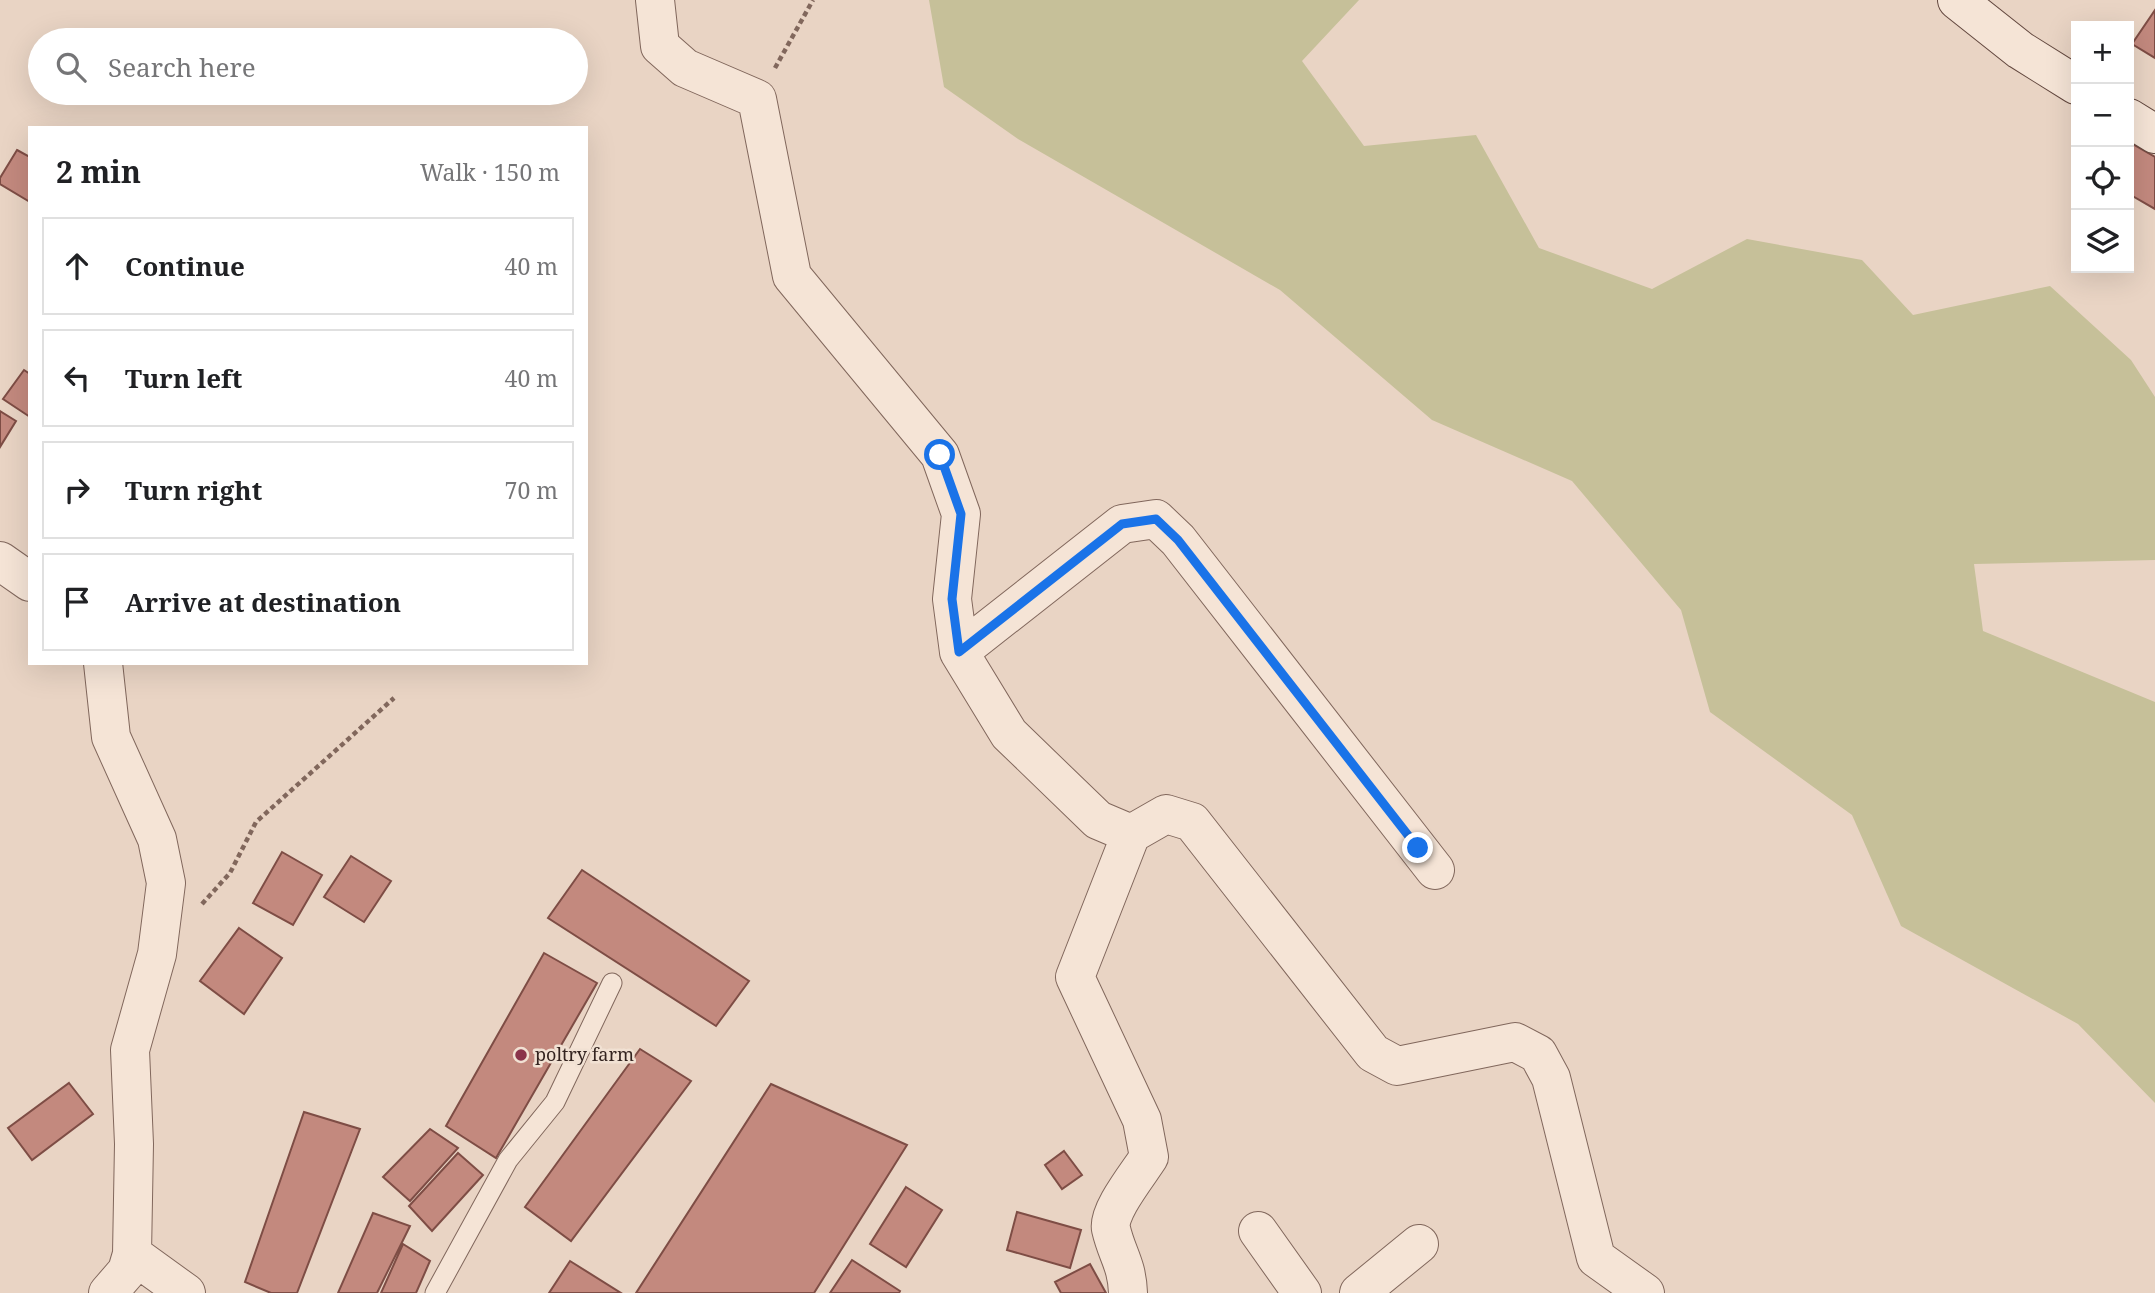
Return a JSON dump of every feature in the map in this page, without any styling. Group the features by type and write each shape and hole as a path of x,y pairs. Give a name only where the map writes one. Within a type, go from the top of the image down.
{"street":[{"path":"655,0 660,46 685,68 757,99 792,276 940,455 961,514 952,599 959,652 1009,734 1098,820 1131,834"},
{"path":"1957,0 2020,50 2074,84"},
{"path":"2134,121 2155,134"},
{"path":"959,652 1122,524 1156,519 1178,540 1435,870"},
{"path":"0,561 28,581"},
{"path":"103,665 111,737 157,839 166,883 157,954 130,1050 134,1144 132,1254 127,1271 108,1293"},
{"path":"1128,1293 1128,1270 1110,1227 1115,1209 1149,1157 1142,1121 1075,977 1131,834 1166,814 1192,821 1373,1053 1397,1066 1515,1042 1538,1054 1551,1078 1596,1258 1645,1293"},
{"path":"1258,1231 1302,1293"},
{"path":"1359,1293 1419,1244"},
{"path":"132,1254 186,1293"}],"lane":[{"path":"435,1293 508,1160 555,1102 612,983"}],"path":[{"path":"757,99 813,0"},
{"path":"157,954 230,873 256,822 394,698"}],"shaded area":[{"path":"929,0 1359,0 1302,61 1364,146 1476,135 1539,248 1652,289 1747,239 1862,260 1913,315 2050,286 2131,360 2155,397 2155,560 1974,564 1983,631 2155,702 2155,1103 2078,1024 1901,926 1852,815 1710,712 1681,610 1572,481 1432,420 1280,290 1018,139 944,87"}],"building":[{"path":"2155,10 2155,58 2134,45 2134,41"},
{"path":"2134,145 2155,157 2155,209 2134,197"},
{"path":"17,150 28,156 28,201 0,184 0,178"},
{"path":"24,370 28,373 28,416 3,399"},
{"path":"0,411 16,421 0,447"},
{"path":"282,852 322,875 293,925 253,903"},
{"path":"351,856 391,881 364,922 324,897"},
{"path":"582,870 749,981 716,1026 548,918"},
{"path":"239,928 282,958 244,1014 200,981"},
{"name":"poltry farm","path":"544,953 597,983 496,1158 446,1126"},
{"name":"poltry farm","path":"640,1049 691,1081 571,1241 525,1207"},
{"path":"69,1083 93,1114 32,1160 8,1128"},
{"path":"771,1084 907,1145 814,1293 636,1293"},
{"path":"304,1112 360,1129 297,1293 271,1293 245,1282"},
{"path":"430,1129 458,1148 410,1201 383,1177"},
{"path":"1064,1151 1082,1175 1062,1189 1045,1165"},
{"path":"458,1153 483,1175 432,1231 409,1206"},
{"path":"906,1187 942,1210 906,1267 870,1244"},
{"path":"1017,1212 1081,1230 1070,1268 1007,1250"},
{"path":"373,1213 410,1226 377,1293 338,1293"},
{"path":"403,1244 430,1261 416,1293 381,1293"},
{"path":"852,1260 900,1291 899,1293 830,1293"},
{"path":"570,1261 621,1293 549,1293"},
{"path":"1090,1264 1106,1293 1061,1293 1055,1282"}],"place":[{"name":"poltry farm","path":"521,1055"}],"route":[{"path":"940,455 961,514 952,599 959,652 1122,524 1156,519 1178,540 1418,848"}]}
